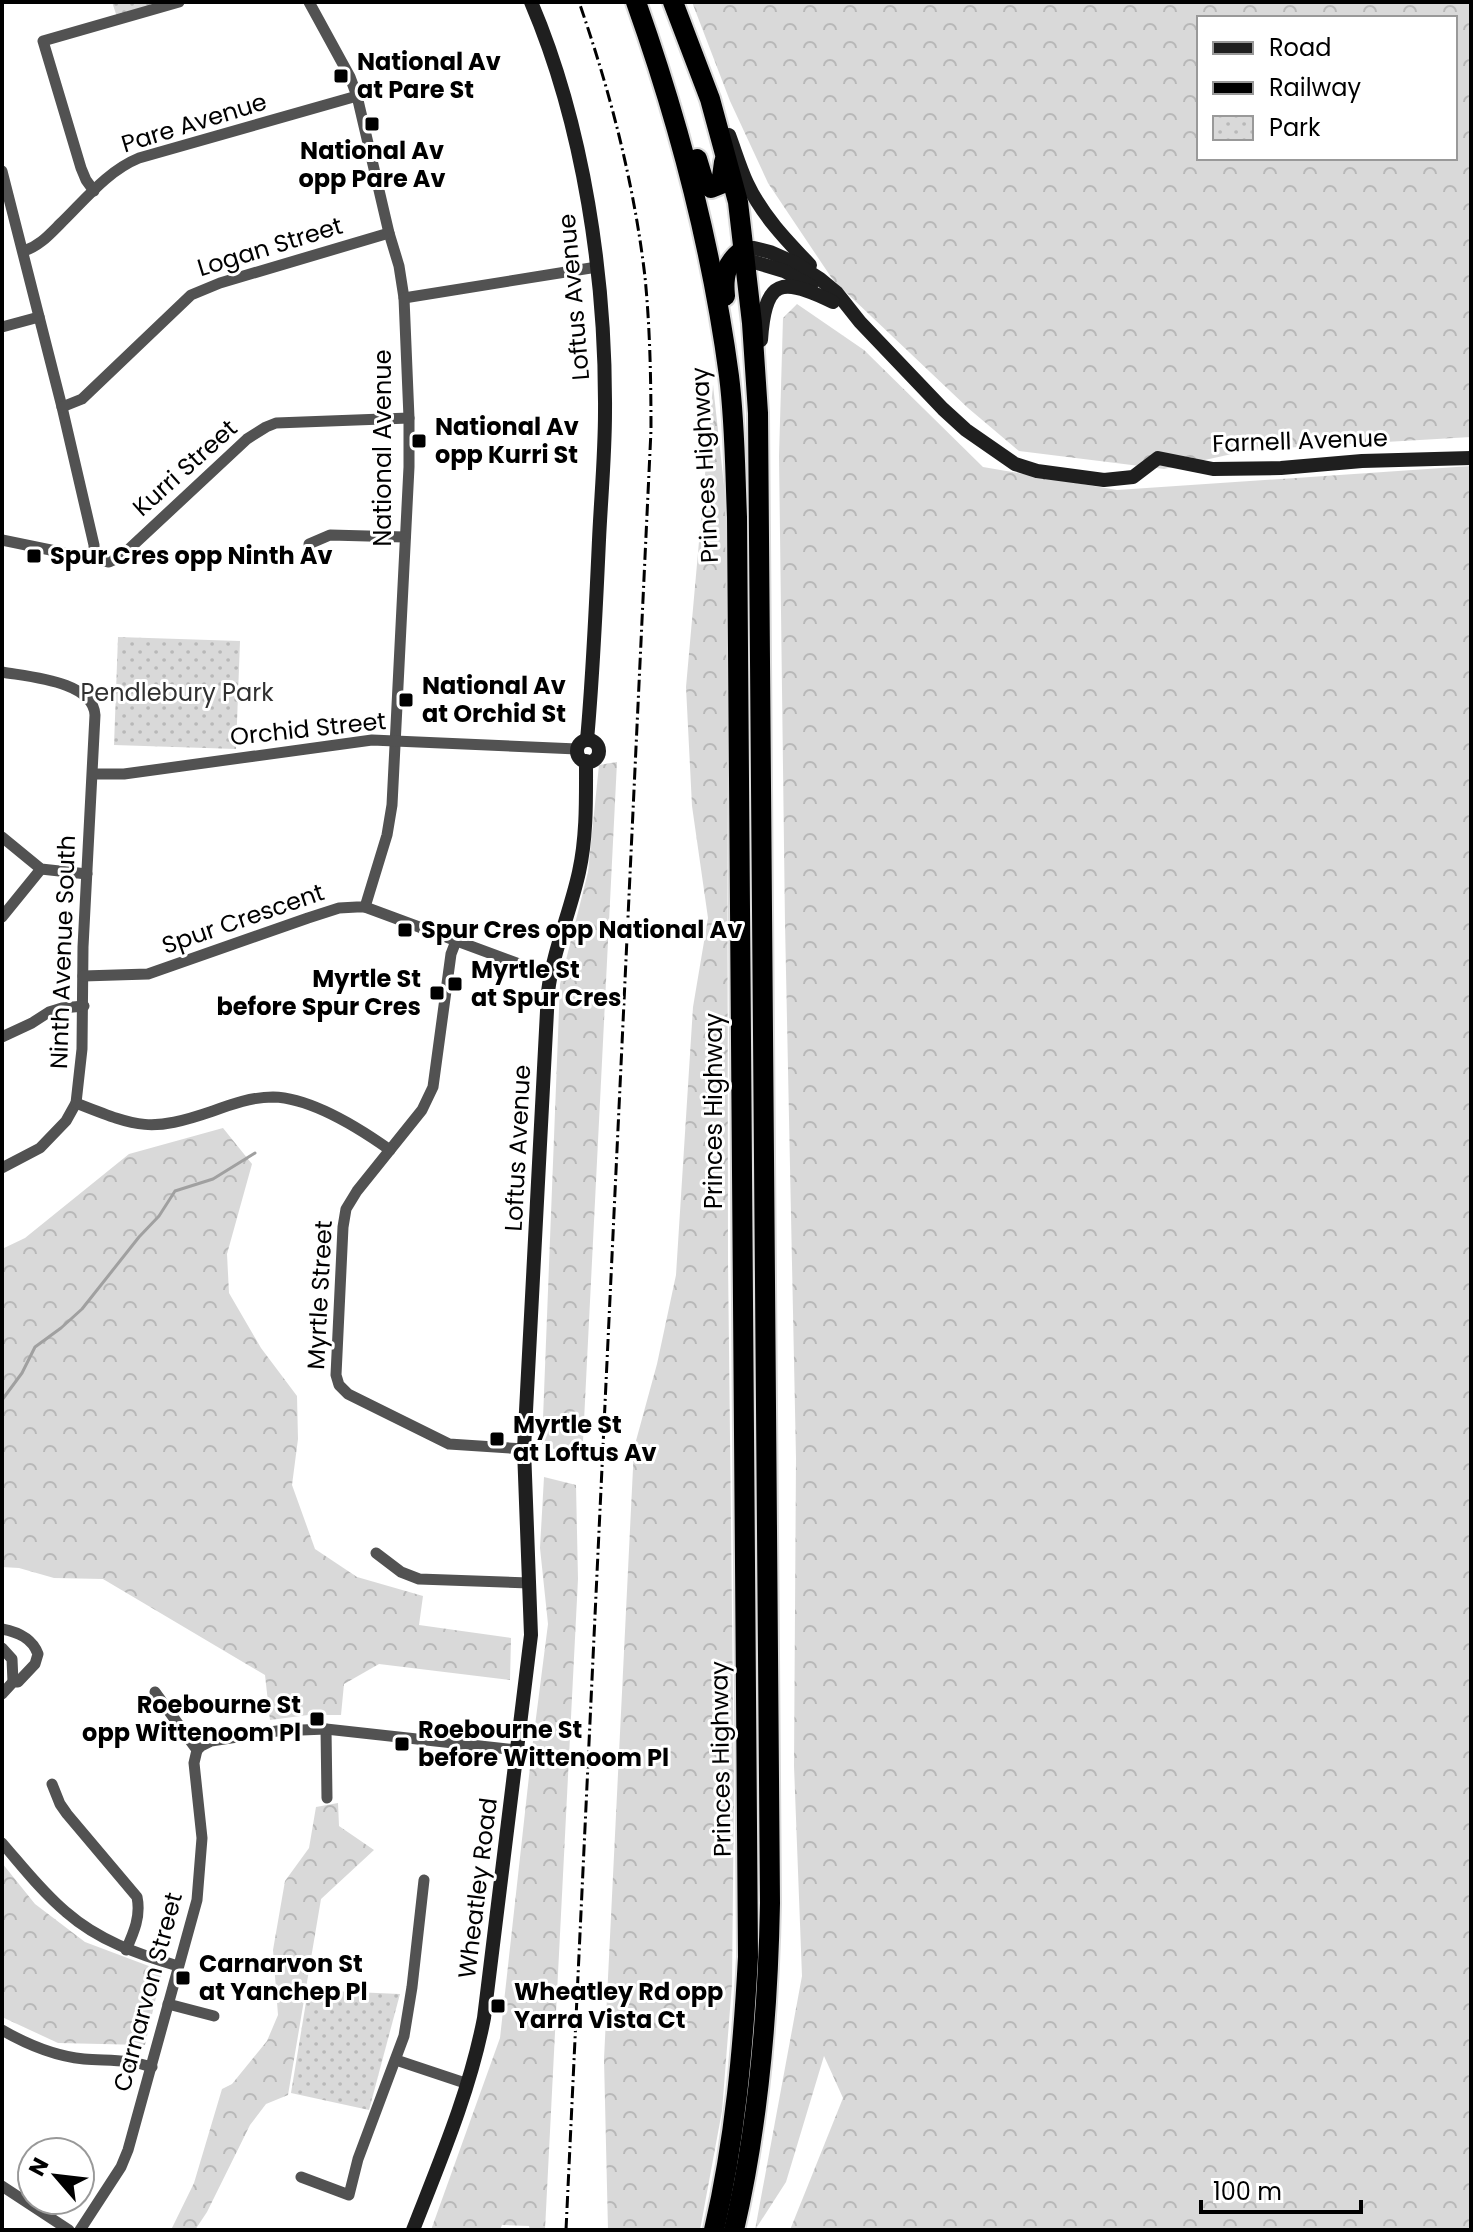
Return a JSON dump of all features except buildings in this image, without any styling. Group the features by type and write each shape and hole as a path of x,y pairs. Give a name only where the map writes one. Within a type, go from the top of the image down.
{"highway":[{"name":"Princes Highway","path":"636,2 659,66 709,260 729,379 737,517 748,1957 738,2092 714,2230"},
{"name":"Princes Highway","path":"673,2 710,99 738,202 741,255 752,323 758,413 770,1903 769,1974 761,2070 750,2151 734,2230"},
{"path":"659,66 681,110 703,179 710,188 716,188 722,181 724,150"},
{"path":"698,210 712,237 725,249 741,255"},
{"path":"729,379 724,277 727,266 741,255"}],"street":[{"path":"94,191 81,168 43,41 179,2"},
{"name":"National Avenue","path":"309,2 350,77 357,96 404,298 409,418 390,820 365,907"},
{"name":"Loftus Avenue","path":"526,1541 524,1449 550,972 580,868 586,814 584,750 592,690 605,447 602,315 589,212 559,83 531,2"},
{"name":"Pare Avenue","path":"24,251 40,244 124,164 357,96"},
{"path":"710,99 759,205 832,294"},
{"path":"2,171 62,407 94,545 94,560 2,540"},
{"name":"Logan Street","path":"62,407 82,399 191,295 220,283 389,233"},
{"name":"Farnell Avenue","path":"741,255 832,294 966,430 1015,464 1037,471 1104,480 1133,477 1158,458 1213,469 1471,458"},
{"path":"404,298 597,267"},
{"path":"758,413 762,324 769,296 778,288 791,286 832,294"},
{"path":"2,327 39,317"},
{"name":"Kurri Street","path":"94,560 109,562 118,558 247,439 266,427 276,423 409,418"},
{"path":"309,544 330,535 405,537"},
{"name":"Ninth Avenue South","path":"2,672 79,690 92,702 95,715 81,1076 76,1103 66,1121 40,1148 2,1168"},
{"name":"Orchid Street","path":"93,774 124,774 372,740 584,750"},
{"path":"2,837 41,869 87,874"},
{"path":"2,917 41,869"},
{"name":"Spur Crescent","path":"83,976 148,974 319,914 339,908 365,907 530,968 550,972"},
{"name":"Myrtle Street","path":"456,941 449,962 433,1087 422,1110 346,1209 335,1370 339,1385 348,1394 449,1444 524,1449"},
{"path":"2,1037 49,1012 84,1006"},
{"path":"76,1103 124,1122 148,1126 183,1121 244,1100 274,1097 296,1100 368,1134 390,1150"},
{"name":"Wheatley Road","path":"413,2230 468,2084 484,2018 531,1635 526,1541"},
{"path":"376,1553 401,1572 419,1579 529,1583"},
{"path":"2,1629 33,1642 38,1654 35,1664 18,1682 13,1682"},
{"path":"2,1648 12,1659 14,1672 13,1682 2,1694"},
{"path":"155,1692 197,1750 211,1741 292,1730 326,1729 517,1750"},
{"path":"326,1729 327,1798"},
{"name":"Carnarvon Street","path":"80,2230 121,2167 128,2150 197,1900 202,1838 194,1763 197,1750"},
{"path":"52,1784 67,1814 137,1897 139,1912 126,1950"},
{"path":"2,1843 64,1911 79,1923 126,1950 178,1966"},
{"path":"301,2177 349,2195 358,2159 396,2060 408,2017 424,1880"},
{"path":"168,2004 214,2016"},
{"path":"2,2030 39,2049 54,2053 82,2059 129,2061 152,2067"},
{"path":"396,2060 468,2084"},
{"path":"2,2186 69,2230"}],"green space":[{"path":"112,2 154,2 155,4 117,17"},
{"path":"692,2 1471,2 1471,437 1250,450 1164,469 1019,451 968,408 833,280 768,183 730,101"},
{"path":"797,304 864,350 983,467 1117,490 1471,466 1471,2230 790,2230 843,2098 824,2056 786,2182 755,2230 802,1976 794,1766 796,1458 779,456 783,318"},
{"path":"713,385 727,513 728,1261 734,1789 732,1984 722,2111 700,2230 608,2230 604,2059 634,1448 657,1364 676,1275 693,1007 708,918 692,806 686,687"},
{"name":"Pendlebury Park","path":"118,637 240,641 236,749 114,745"},
{"path":"617,762 582,1461 542,1444 560,984 588,872 599,765"},
{"path":"223,1128 252,1164 227,1254 229,1293 261,1348 297,1396 298,1439 292,1485 315,1549 357,1577 423,1596 419,1625 511,1638 510,1680 379,1664 344,1684 341,1715 270,1720 265,1675 103,1579 54,1578 19,1568 2,1567 2,1249 25,1238 129,1154"},
{"path":"544,1477 576,1485 578,1579 545,2230 502,2225 500,2230 431,2230 500,2038 548,1624 540,1548"},
{"path":"338,1803 339,1826 374,1850 321,1899 288,2095 266,2104 250,2125 195,2230 171,2230 194,2183 222,2089 232,2084 267,2041 278,2015 273,1950 285,1881 309,1848 316,1807"},
{"path":"2,1863 35,1904 85,1942 162,1971 145,2045 58,2043 2,2017"},
{"path":"308,1990 400,1994 369,2110 291,2093"}],"waterway":[{"path":"2,1400 22,1373 35,1347 82,1309 159,1216 175,1191 213,1179 255,1153"}],"railway":[{"path":"566,2230 651,430 647,296 640,242 611,103 579,2"}],"place":[{"name":"National Av at Pare St","path":"341,76"},
{"name":"National Av opp Pare Av","path":"372,124"},
{"name":"National Av opp Kurri St","path":"419,441"},
{"name":"Spur Cres opp Ninth Av","path":"34,556"},
{"name":"National Av at Orchid St","path":"406,700"},
{"name":"Spur Cres opp National Av","path":"405,930"},
{"name":"Myrtle St at Spur Cres","path":"455,984"},
{"name":"Myrtle St before Spur Cres","path":"437,993"},
{"name":"Myrtle St at Loftus Av","path":"497,1439"},
{"name":"Roebourne St opp Wittenoom Pl","path":"317,1719"},
{"name":"Roebourne St before Wittenoom Pl","path":"402,1744"},
{"name":"Carnarvon St at Yanchep Pl","path":"183,1978"},
{"name":"Wheatley Rd opp Yarra Vista Ct","path":"498,2006"}]}
